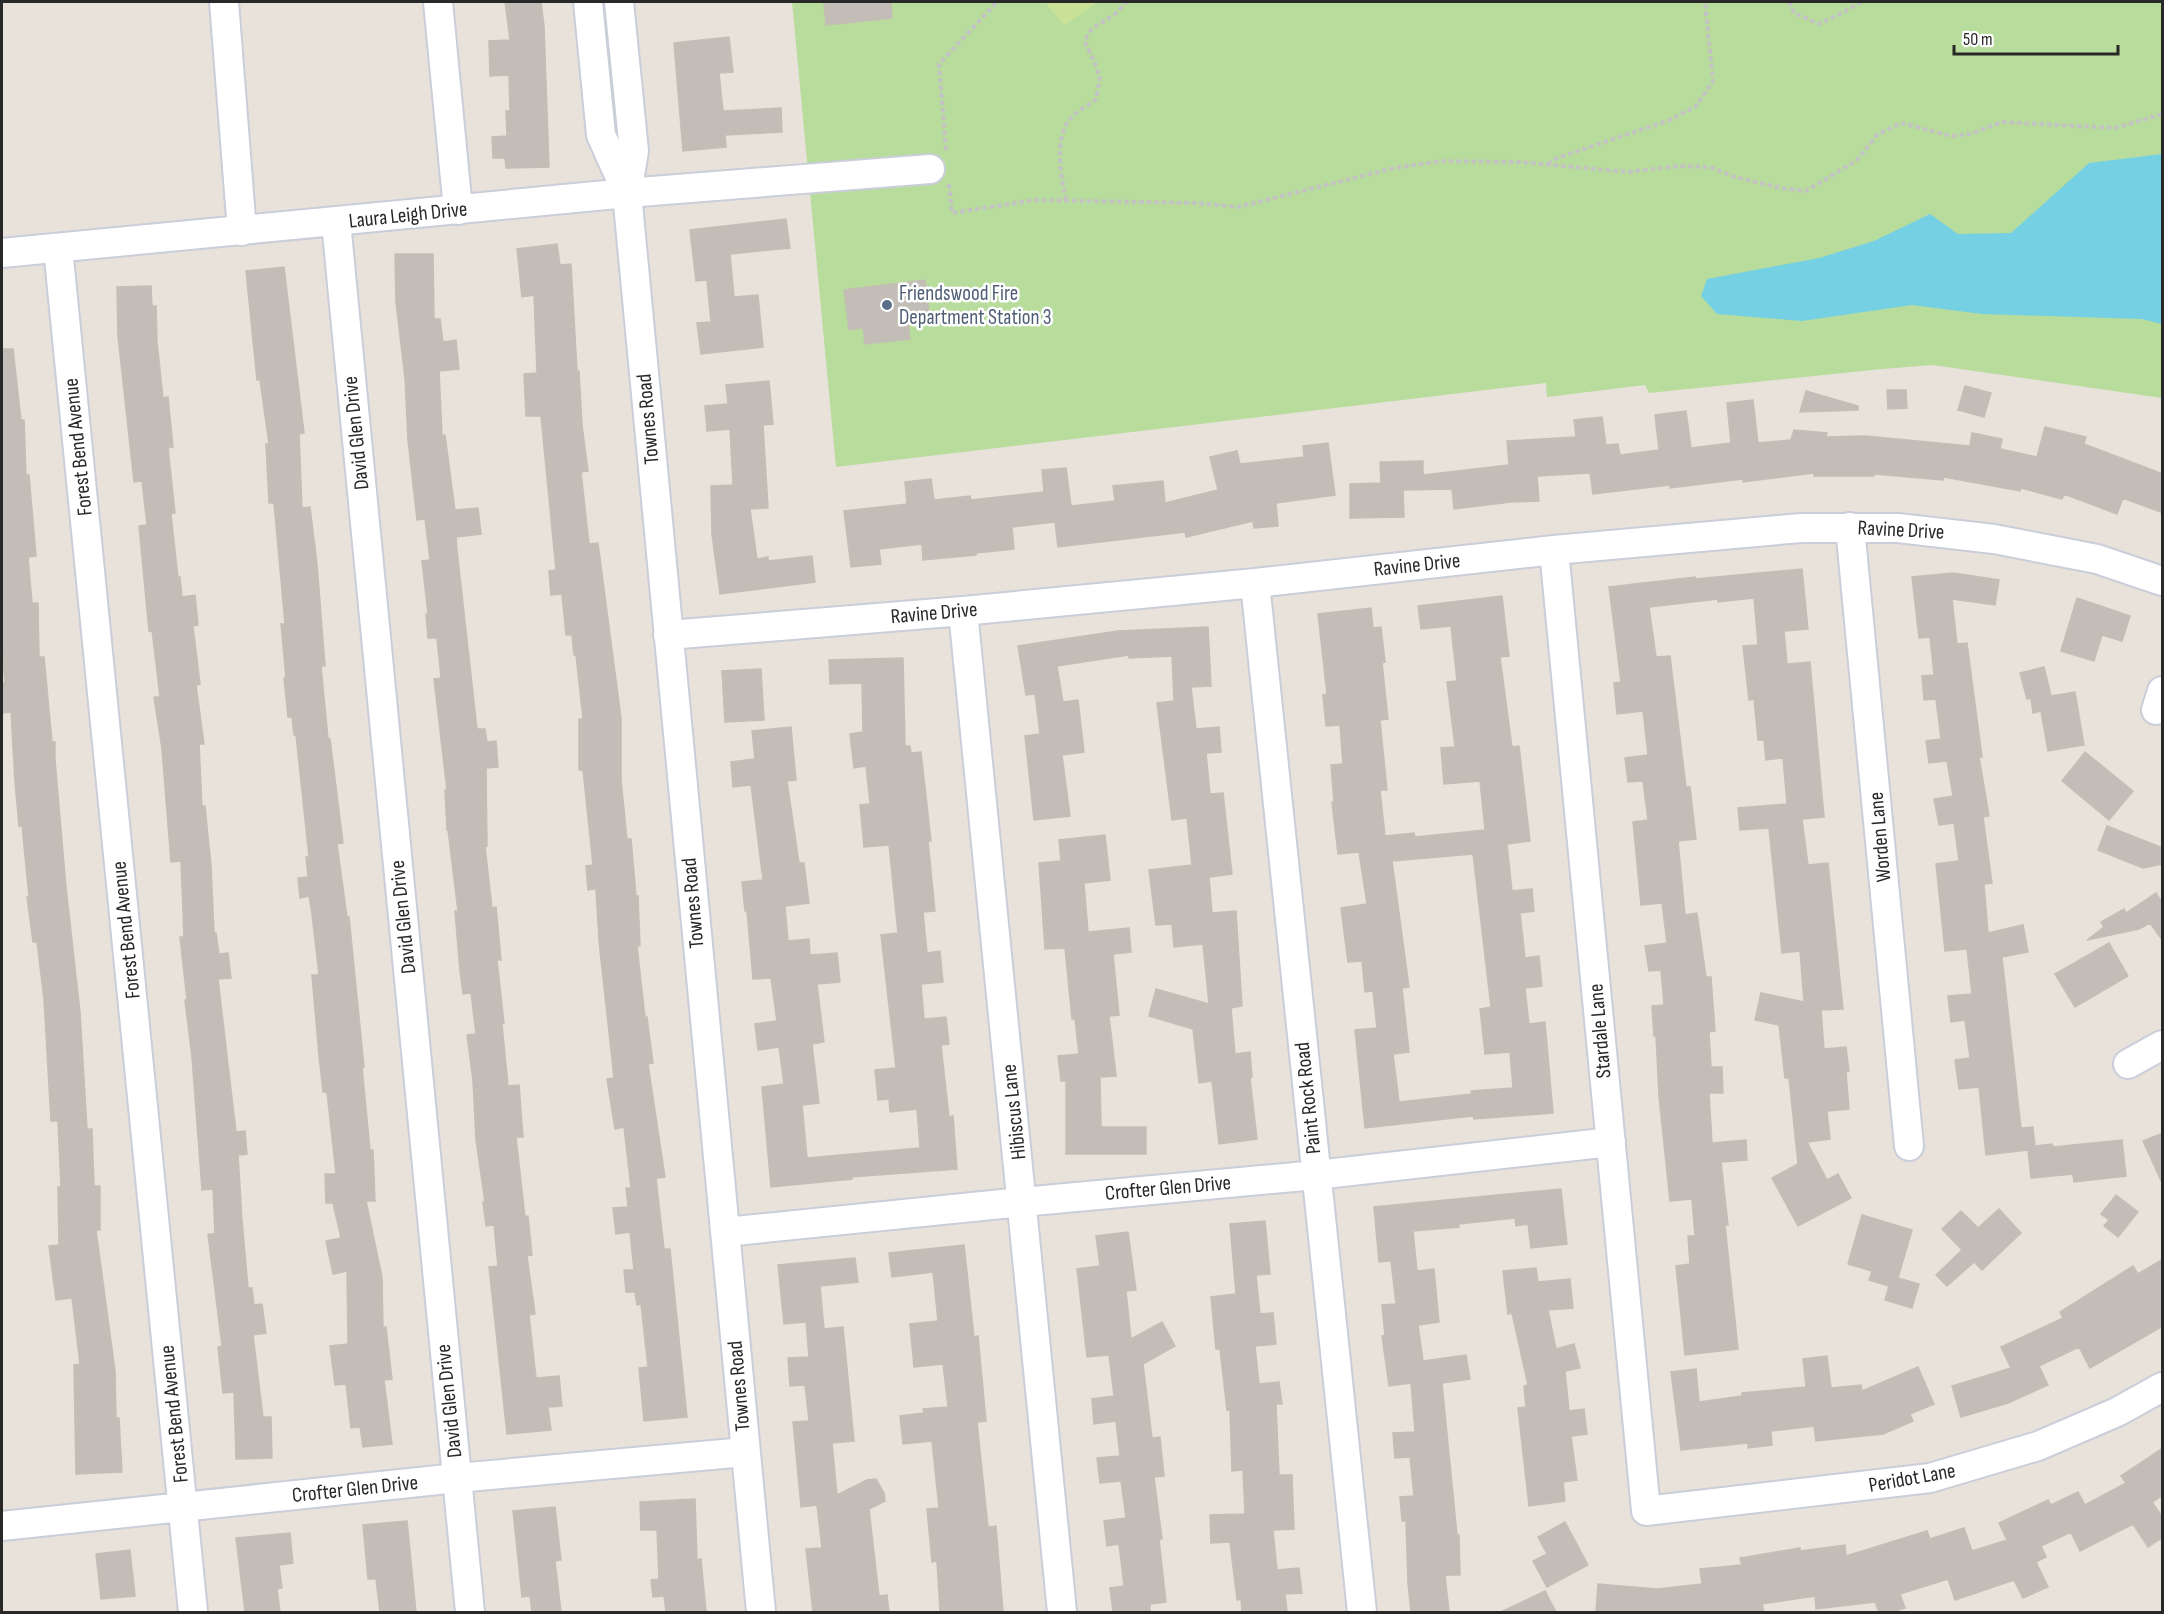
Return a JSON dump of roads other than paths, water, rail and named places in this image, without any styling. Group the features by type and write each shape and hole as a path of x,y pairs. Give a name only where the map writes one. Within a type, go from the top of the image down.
{"street":[{"path":"224,2 242,231"},
{"path":"438,2 458,210"},
{"name":"Townes Road","path":"588,2 601,135 627,193"},
{"name":"Townes Road","path":"619,2 634,151 627,193 761,1612"},
{"name":"Laura Leigh Drive","path":"2,253 627,193 939,167"},
{"name":"David Glen Drive","path":"336,222 470,1612"},
{"name":"Forest Bend Avenue","path":"58,248 193,1612"},
{"name":"Worden Lane","path":"1850,527 1909,1146"},
{"name":"Ravine Drive","path":"668,635 963,611 1255,583 1554,550 1801,528 1898,528 1995,538 2097,559 2163,581"},
{"name":"Stardale Lane","path":"1554,550 1646,1511"},
{"name":"Paint Rock Road","path":"1255,583 1362,1612"},
{"name":"Hibiscus Lane","path":"963,611 1062,1612"},
{"path":"2128,1064 2163,1045"},
{"name":"Crofter Glen Drive","path":"725,1232 1316,1175 1611,1142"},
{"name":"Peridot Lane","path":"1646,1511 1930,1478 2038,1446 2117,1412 2163,1387"},
{"name":"Crofter Glen Drive","path":"2,1526 457,1478 745,1452"}],"water":[{"path":"2162,154 2162,324 2142,319 1982,314 1912,305 1802,321 1717,314 1701,296 1707,279 1819,258 1874,241 1930,214 1958,234 2011,233 2089,163"}],"place":[{"name":"Friendswood Fire Department Station 3","path":"887,305"}]}
